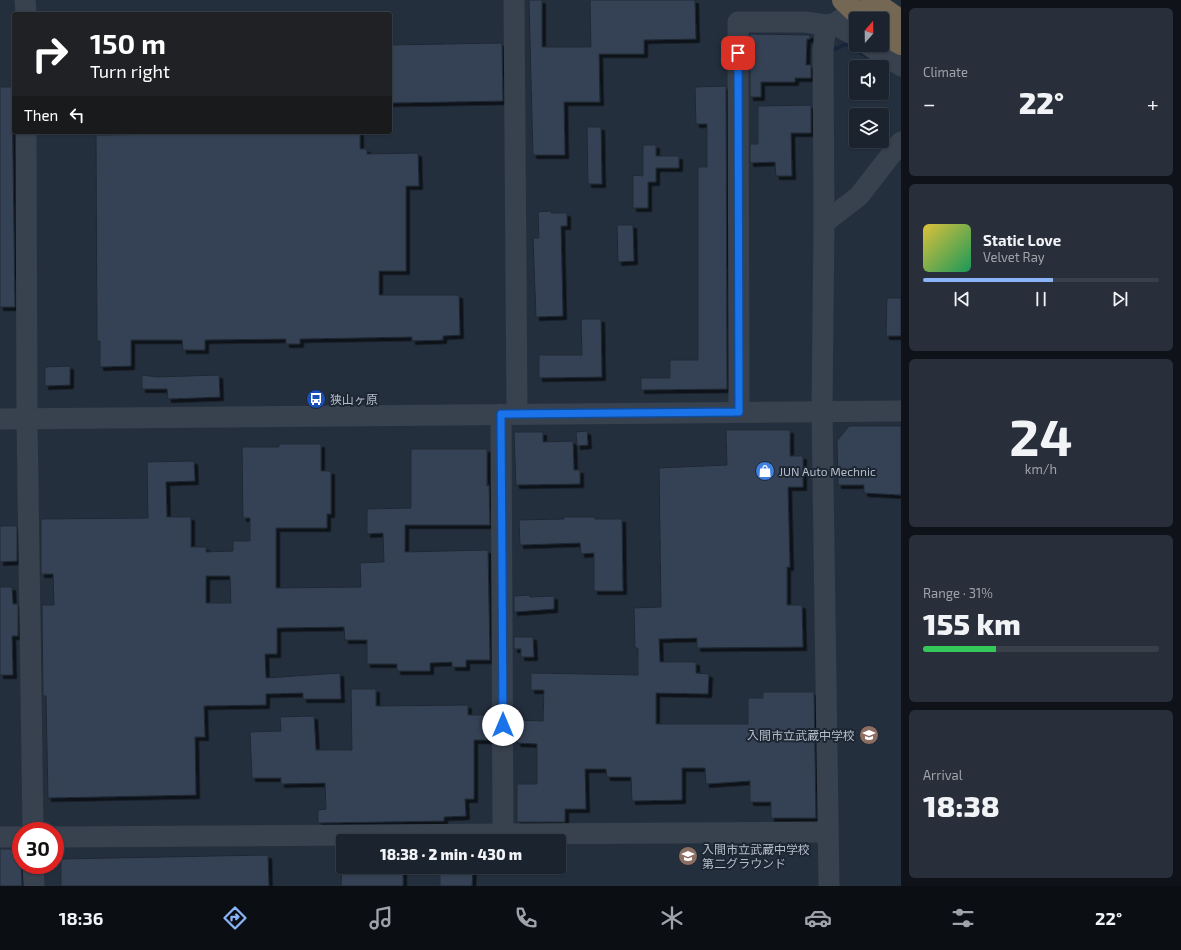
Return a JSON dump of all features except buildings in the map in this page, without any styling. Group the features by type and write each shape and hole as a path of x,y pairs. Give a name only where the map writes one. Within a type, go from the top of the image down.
{"highway":[{"path":"842,0 855,12"},
{"path":"870,0 901,21"},
{"path":"889,37 901,44"}],"street":[{"path":"26,0 26,12"},
{"path":"514,0 503,834 828,832"},
{"path":"829,886 822,411 824,223 823,50 830,24 870,0"},
{"path":"739,412 738,22 805,22 830,24 849,33"},
{"path":"879,52 901,66"},
{"path":"26,134 27,418 33,822"},
{"path":"824,223 859,196 901,142"},
{"path":"0,419 509,413 901,411"},
{"path":"64,837 336,835"},
{"path":"0,837 12,837"},
{"path":"33,874 34,886"}],"waterway":[{"path":"835,49 846,44 866,56"}],"place":[{"name":"狭山ヶ原","path":"316,399"},
{"name":"JUN Auto Mechnic","path":"765,471"},
{"name":"入間市立武蔵中学校","path":"869,735"},
{"name":"入間市立武蔵中学校 第二グラウンド","path":"688,856"}],"route":[{"path":"503,725 501,414 739,412 738,53"}]}
